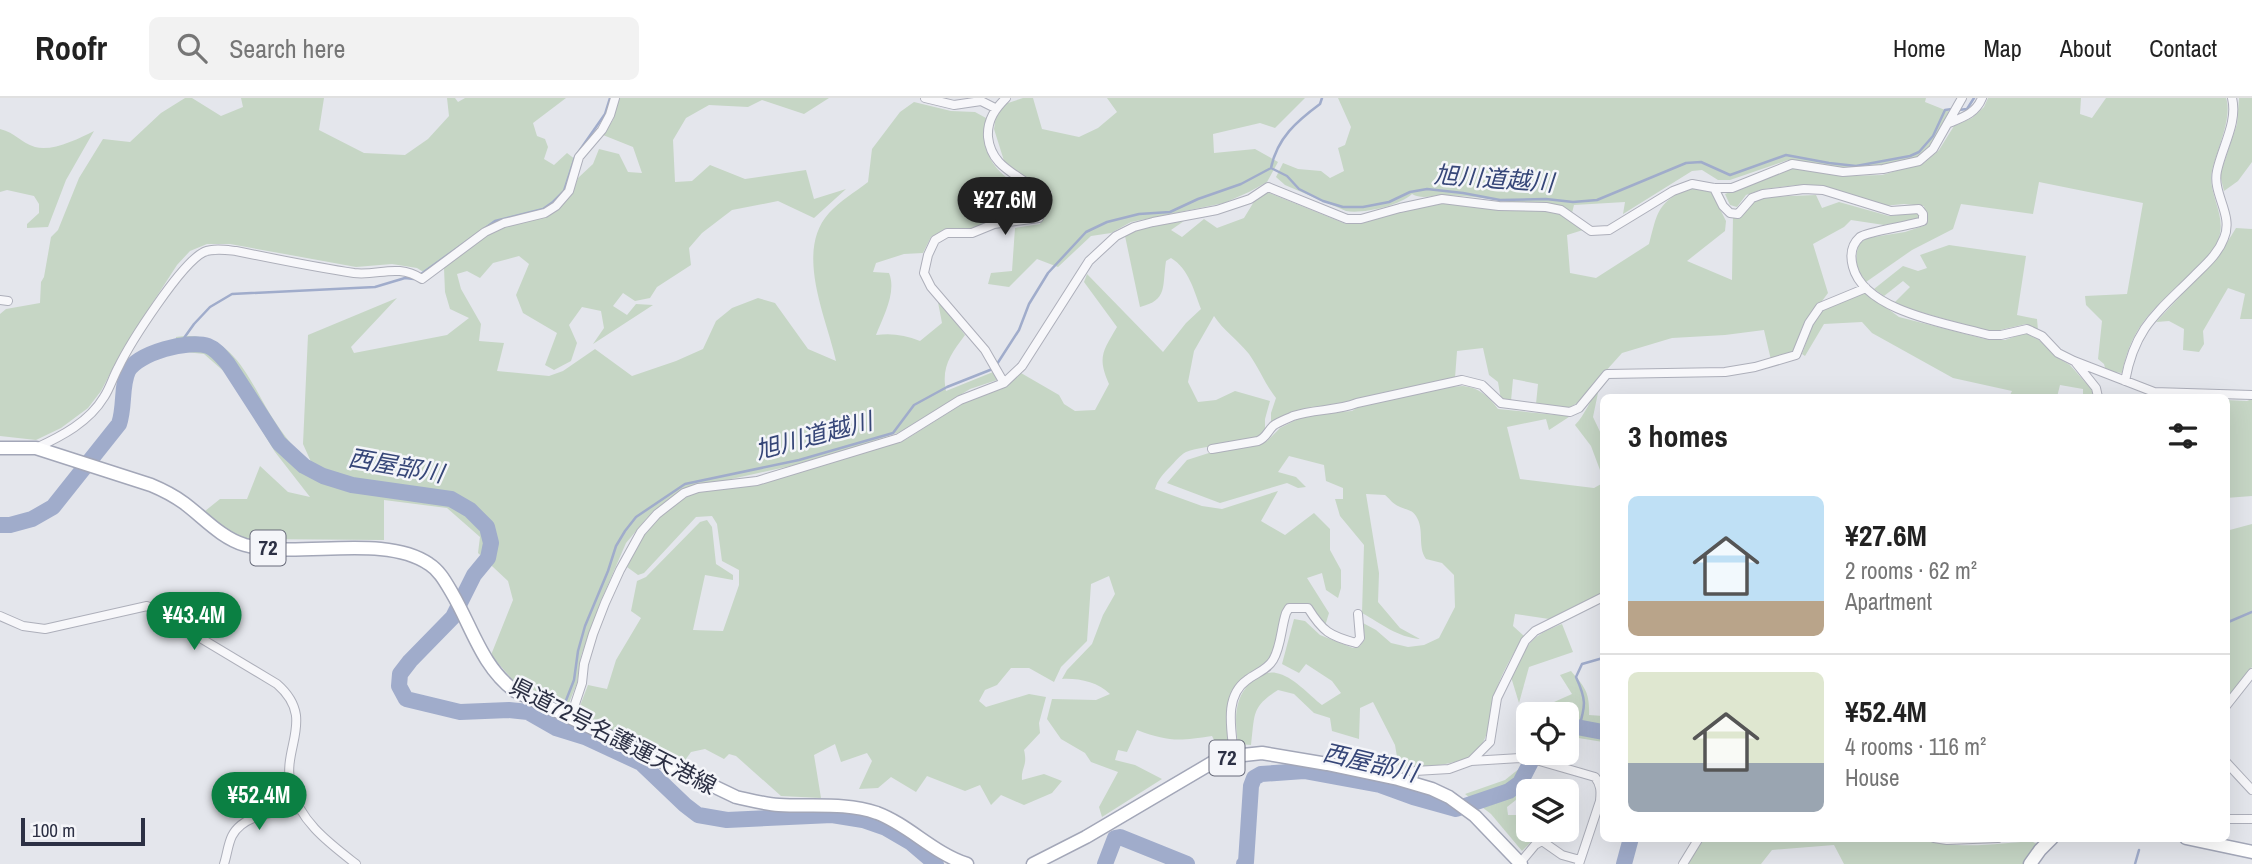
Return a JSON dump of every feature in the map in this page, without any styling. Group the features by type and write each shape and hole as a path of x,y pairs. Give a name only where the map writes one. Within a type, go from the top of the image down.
{"main road":[{"name":"県道72号名護運天港線","path":"0,448 36,448 167,491 222,534 244,544 270,548 382,549 418,557 432,565 446,581 487,663 506,685 736,797 771,804 842,806 874,812 943,853 967,864"},
{"name":"72","path":"1033,864 1086,837 1215,761 1262,753 1412,783 1443,793 1479,821 1520,863"},
{"path":"2031,864 2045,842"},
{"path":"2205,842 2252,852"}],"street":[{"path":"36,448 76,426 93,411 105,397 118,366 132,343 176,278 205,251 236,251 358,274 394,270 414,273 422,279 485,232 504,223 545,213 556,206 569,191 579,157 602,130 615,98"},
{"path":"925,98 954,105 981,101 995,108"},
{"path":"1004,383 985,350 932,287 924,273 935,240 947,233 972,233 994,224 1040,218 1045,203 1040,193 1016,177 992,153 988,129 995,108 1006,98"},
{"path":"563,715 582,683 584,664 593,634 620,570 641,532 657,514 684,493 698,488 757,481 899,438 960,400 1004,383 1021,366 1088,261 1116,236 1134,227 1217,210 1250,199 1268,187 1347,219 1361,219 1442,199 1499,206 1546,207 1561,210 1591,231 1609,230 1673,191 1692,184 1732,188 1792,164 1843,172 1883,169 1919,161 1933,149 1962,98"},
{"path":"1949,123 1967,116 1978,107 1982,98"},
{"path":"2125,381 2129,357 2138,336 2151,319 2217,253 2225,236 2228,219 2216,175 2231,128 2234,106 2232,98"},
{"path":"1714,188 1723,206 1730,213 1738,214 1752,198 1763,194 1804,190 1823,190 1891,211 1919,209 1923,214 1923,222 1862,235 1853,246 1851,260 1854,273 1866,288 1898,310 1989,335 2027,329 2042,336 2058,353 2074,361 2154,392 2219,394"},
{"path":"1212,449 1258,441 1263,439 1273,426 1290,417 1311,411 1348,407 1357,402 1461,380 1482,385 1500,403 1570,412 1579,408 1607,374 1725,372 1755,367 1796,355 1809,323 1820,307 1866,288"},
{"path":"2074,361 2096,388 2097,394"},
{"path":"2230,394 2252,395"},
{"path":"1471,761 1490,742 1497,698 1525,641 1535,631 1600,598"},
{"path":"0,616 23,626 45,629 147,606 277,684 292,699 296,715 290,785 300,809 314,829 356,864"},
{"path":"1234,756 1231,713 1233,700 1240,686 1269,666 1275,657 1289,608 1308,608 1321,629 1356,643 1360,638 1358,614"},
{"path":"2230,701 2252,673"},
{"path":"1412,783 1415,771 1448,769 1471,761 1520,758 1595,777 1599,782 1600,801 1579,862 1562,855 1542,841 1535,845 1520,863"},
{"path":"2230,766 2252,790"},
{"path":"224,864 233,834 247,821 276,811 300,809"},
{"path":"2230,819 2252,819"},
{"path":"1683,864 1697,842"}],"green space":[{"path":"185,98 192,98 221,116 243,107 241,98 324,98 319,130 364,153 405,155 428,139 449,116 447,98 455,98 458,102 465,98 566,98 533,123 537,136 545,139 548,147 544,159 554,165 567,153 576,160 568,190 556,203 543,211 503,222 425,273 417,268 392,264 356,267 230,244 207,244 190,251 177,265 88,408 61,428 36,440 0,436 0,314 6,309 40,303 41,282 51,237 58,230 79,178 103,139 130,142 161,113"},
{"path":"619,98 829,98 804,114 762,100 748,107 709,105 686,118 673,140 675,182 692,181 710,165 745,179 806,170 814,199 846,189 814,218 778,201 732,210 702,233 689,248 691,265 657,287 650,298 635,301 623,293 613,306 627,315 636,304 653,305 593,344 604,328 601,311 582,307 569,325 577,343 571,361 554,370 545,365 557,333 523,313 516,295 529,264 519,256 493,263 480,278 467,271 457,274 461,289 481,324 479,341 504,343 497,371 549,376 563,371 595,349 632,376 703,349 716,321 732,308 758,298 775,303 808,349 836,361 813,266 819,229 833,209 868,182 872,149 900,112 914,102 951,111 975,112 986,118 985,141 990,158 1002,173 1032,194 1040,205 1036,215 970,230 945,229 931,237 923,253 904,254 876,263 873,272 889,273 891,280 888,304 876,335 898,335 920,341 942,323 937,297 965,335 946,368 946,391 993,372 997,380 970,389 900,432 813,461 682,490 647,518 626,543 581,656 577,683 569,703 516,684 491,655 513,600 508,581 478,553 480,537 447,508 384,500 384,540 247,539 223,529 205,511 220,499 247,499 260,466 288,492 310,497 275,452 228,375 204,354 176,351 176,337 195,336 224,347 245,371 284,435 312,464 303,444 308,335 397,298 351,347 354,353 447,335 469,318 450,309 445,292 444,268 484,237 505,226 545,217 557,210 571,196 578,178 593,164 599,149 619,154 628,172 642,173 633,147 603,135 613,120"},
{"path":"1033,98 1042,129 1079,137 1098,128 1117,112 1107,98 1305,98 1275,128 1260,123 1213,134 1214,153 1255,149 1278,162 1267,182 1224,203 1131,222 1111,233 1091,236 1058,267 1037,259 1009,287 988,284 991,273 1012,271 1015,228 1040,224 1052,192 1021,177 1005,164 994,129 996,116 1005,104"},
{"path":"1338,98 1926,98 1925,102 1950,112 1932,145 1916,159 1843,168 1788,160 1730,180 1718,180 1702,170 1692,171 1623,214 1625,202 1574,205 1572,213 1475,197 1423,197 1412,194 1390,205 1353,212 1285,185 1276,177 1283,163 1298,169 1321,171 1330,178 1344,171 1338,148 1345,145 1351,127"},
{"path":"1988,98 2081,98 2080,114 2092,118 2106,98 2226,98 2226,124 2211,180 2221,222 2218,240 2206,258 2139,328 2126,356 2122,373 2106,371 2104,364 2098,359 2102,321 2086,305 2085,296 2127,294 2143,203 2039,182 2033,214 1961,204 1953,229 1912,250 1866,282 1857,264 1859,244 1867,238 1905,232 1926,225 1924,206 1883,206 1823,186 1797,185 1764,189 1746,195 1737,207 1730,205 1725,194 1792,168 1844,176 1882,175 1924,163 1939,150 1954,126 1972,118 1984,107"},
{"path":"2239,98 2252,98 2252,162 2238,181 2224,191 2220,175 2237,124"},
{"path":"0,129 30,145 42,148 65,144 94,131 66,180 48,227 27,228 27,224 39,213 39,204 34,196 7,190 0,192"},
{"path":"1688,187 1711,191 1726,221 1725,231 1687,261 1732,280 1733,216 1740,218 1754,202 1764,197 1816,195 1822,208 1839,202 1889,216 1918,213 1918,219 1884,225 1851,220 1844,227 1813,244 1828,293 1802,328 1793,353 1771,360 1764,330 1672,338 1622,353 1577,403 1569,408 1536,404 1538,384 1513,379 1511,401 1501,400 1498,382 1489,375 1483,348 1457,351 1455,378 1308,409 1271,426 1271,413 1276,398 1249,354 1214,316 1194,351 1188,382 1198,402 1216,400 1235,391 1270,401 1265,432 1249,441 1186,452 1163,474 1155,489 1202,506 1222,509 1278,491 1261,521 1285,535 1314,513 1330,529 1330,550 1341,570 1341,588 1338,598 1326,590 1322,573 1307,578 1329,613 1325,626 1309,605 1285,607 1272,655 1266,664 1239,682 1229,700 1229,746 1219,750 1212,736 1174,739 1137,730 1127,752 1118,750 1115,760 1135,765 1162,779 1102,817 1099,807 1118,772 1091,762 1085,753 1061,739 1047,719 1052,699 1096,700 1110,694 1100,686 1088,682 1062,679 1092,644 1103,615 1115,594 1109,576 1091,584 1087,641 1061,667 1054,682 1029,668 1011,668 997,685 985,690 979,701 986,707 1029,694 1046,697 1039,723 1040,733 1024,750 1022,780 1044,774 1062,781 1052,793 1024,805 1001,795 991,805 980,785 965,791 927,776 916,792 891,777 878,788 859,789 872,761 867,753 841,762 835,744 814,755 821,798 781,796 736,756 729,754 724,759 705,749 691,752 683,763 576,716 588,685 607,689 616,660 641,618 631,611 637,581 646,577 700,522 707,520 712,527 716,564 733,575 733,580 705,575 693,630 723,631 739,585 739,570 722,561 717,524 712,516 696,517 644,573 638,575 627,567 643,535 659,517 686,497 702,489 758,484 905,440 967,401 1005,386 1021,373 1059,395 1064,404 1075,411 1095,410 1109,384 1103,367 1103,354 1117,327 1084,282 1087,274 1163,352 1201,309 1187,274 1171,258 1166,261 1159,296 1155,301 1140,307 1125,236 1143,228 1184,221 1171,230 1182,237 1204,219 1217,228 1244,218 1255,200 1267,192 1346,224 1442,203 1546,211 1559,213 1583,230 1567,235 1570,273 1596,278 1649,244 1664,204"},
{"path":"2236,228 2252,229 2252,319 2240,319 2245,294 2228,288 2203,331 2204,344 2199,352 2183,350 2184,329 2169,321 2156,322 2220,254"},
{"path":"1949,245 2026,256 2017,315 2037,319 2038,330 2026,324 1988,331 1902,307 1894,303 1910,287 1903,281 1884,296 1874,289 1903,266 1918,271 1927,268 1920,255"},
{"path":"1865,292 1899,317 1985,339 2005,340 2025,333 2039,340 2056,357 2070,365 2093,391 2092,394 2083,394 2083,389 2060,385 2058,394 2010,394 2012,391 1953,378 1872,333 1862,322 1824,324 1805,356 1802,354 1814,321 1821,311"},
{"path":"1463,386 1483,393 1498,409 1572,415 1549,430 1546,419 1507,427 1520,479 1594,488 1600,485 1600,594 1549,619 1515,614 1513,626 1524,636 1495,694 1482,745 1463,760 1399,769 1395,745 1373,702 1360,708 1359,739 1332,731 1330,718 1314,713 1294,694 1278,690 1263,701 1256,712 1251,745 1238,744 1238,703 1245,689 1259,676 1270,673 1282,675 1295,682 1322,705 1341,693 1332,681 1306,664 1299,673 1282,664 1294,619 1305,621 1320,635 1353,648 1360,646 1365,639 1363,623 1391,643 1408,647 1424,645 1439,638 1455,607 1454,575 1442,563 1426,559 1422,549 1419,521 1414,514 1396,505 1385,495 1366,494 1379,573 1378,602 1400,628 1420,639 1404,636 1362,613 1364,545 1340,516 1335,499 1343,499 1343,488 1326,481 1324,465 1289,456 1278,472 1296,477 1306,487 1298,488 1287,483 1220,503 1167,483 1187,460 1212,452 1259,445 1280,428 1300,418 1352,411 1360,406"},
{"path":"1599,388 1593,417 1600,432 1600,470 1591,446 1575,425"},
{"path":"2252,399 2252,496 2230,498 2230,400"},
{"path":"2252,524 2252,667 2230,695 2230,530"},
{"path":"1562,624 1573,652 1529,667 1519,702 1511,677 1529,644"},
{"path":"1571,671 1586,691 1589,715 1600,716 1600,742 1579,738 1579,702 1554,702 1572,694 1560,675"},
{"path":"1520,768 1536,768 1530,779 1516,779 1516,800 1507,807 1508,815 1516,815 1516,842 1531,842 1522,851 1491,814 1465,794 1505,780"},
{"path":"1702,842 2037,844 2023,864 1844,864 1834,845 1772,850 1761,864 1687,864"}],"waterway":[{"path":"179,345 210,307 232,294 375,287 405,278 414,279 495,221 543,209 564,191 575,157 605,114 610,98"},
{"path":"1271,168 1283,139 1320,104 1322,98"},
{"path":"1958,110 1967,109 1974,98"},
{"name":"旭川道越川","path":"563,708 574,680 585,626 616,546 636,517 685,484 799,460 893,433 914,405 947,387 990,370 997,364 1019,330 1029,304 1048,273 1086,232 1107,222 1139,214 1170,212 1241,184 1271,168 1287,176 1299,189 1323,201 1343,207 1363,207 1389,202 1410,192 1427,189 1500,200 1597,200 1686,163 1701,162 1730,175 1786,155 1856,166 1919,152 1933,136 1945,110 1952,109"},
{"name":"西屋部川","path":"0,525 32,519 53,507 119,424 126,377 134,364 153,353 177,346 208,346 228,364 279,443 304,466 323,476 352,485 451,499 470,510 487,527 491,543 488,558 474,575 453,617 400,674 399,686 406,699 460,712 528,712 556,728 585,737 641,763 698,815 727,820 832,815 863,820 886,828 910,842 936,864"},
{"path":"2230,621 2252,612"},
{"path":"1579,727 1584,702 1576,677 1582,664 1600,659"},
{"name":"旭川道越川","path":"556,728 560,718"},
{"name":"西屋部川","path":"1579,727 1600,731"},
{"name":"西屋部川","path":"1244,864 1251,786 1254,778 1261,774 1304,771 1380,785 1456,809 1509,791 1520,783 1529,765"},
{"name":"西屋部川","path":"1105,864 1115,838 1120,837 1187,864"},
{"name":"西屋部川","path":"1624,864 1630,842"},
{"path":"2135,864 2139,850"}]}
